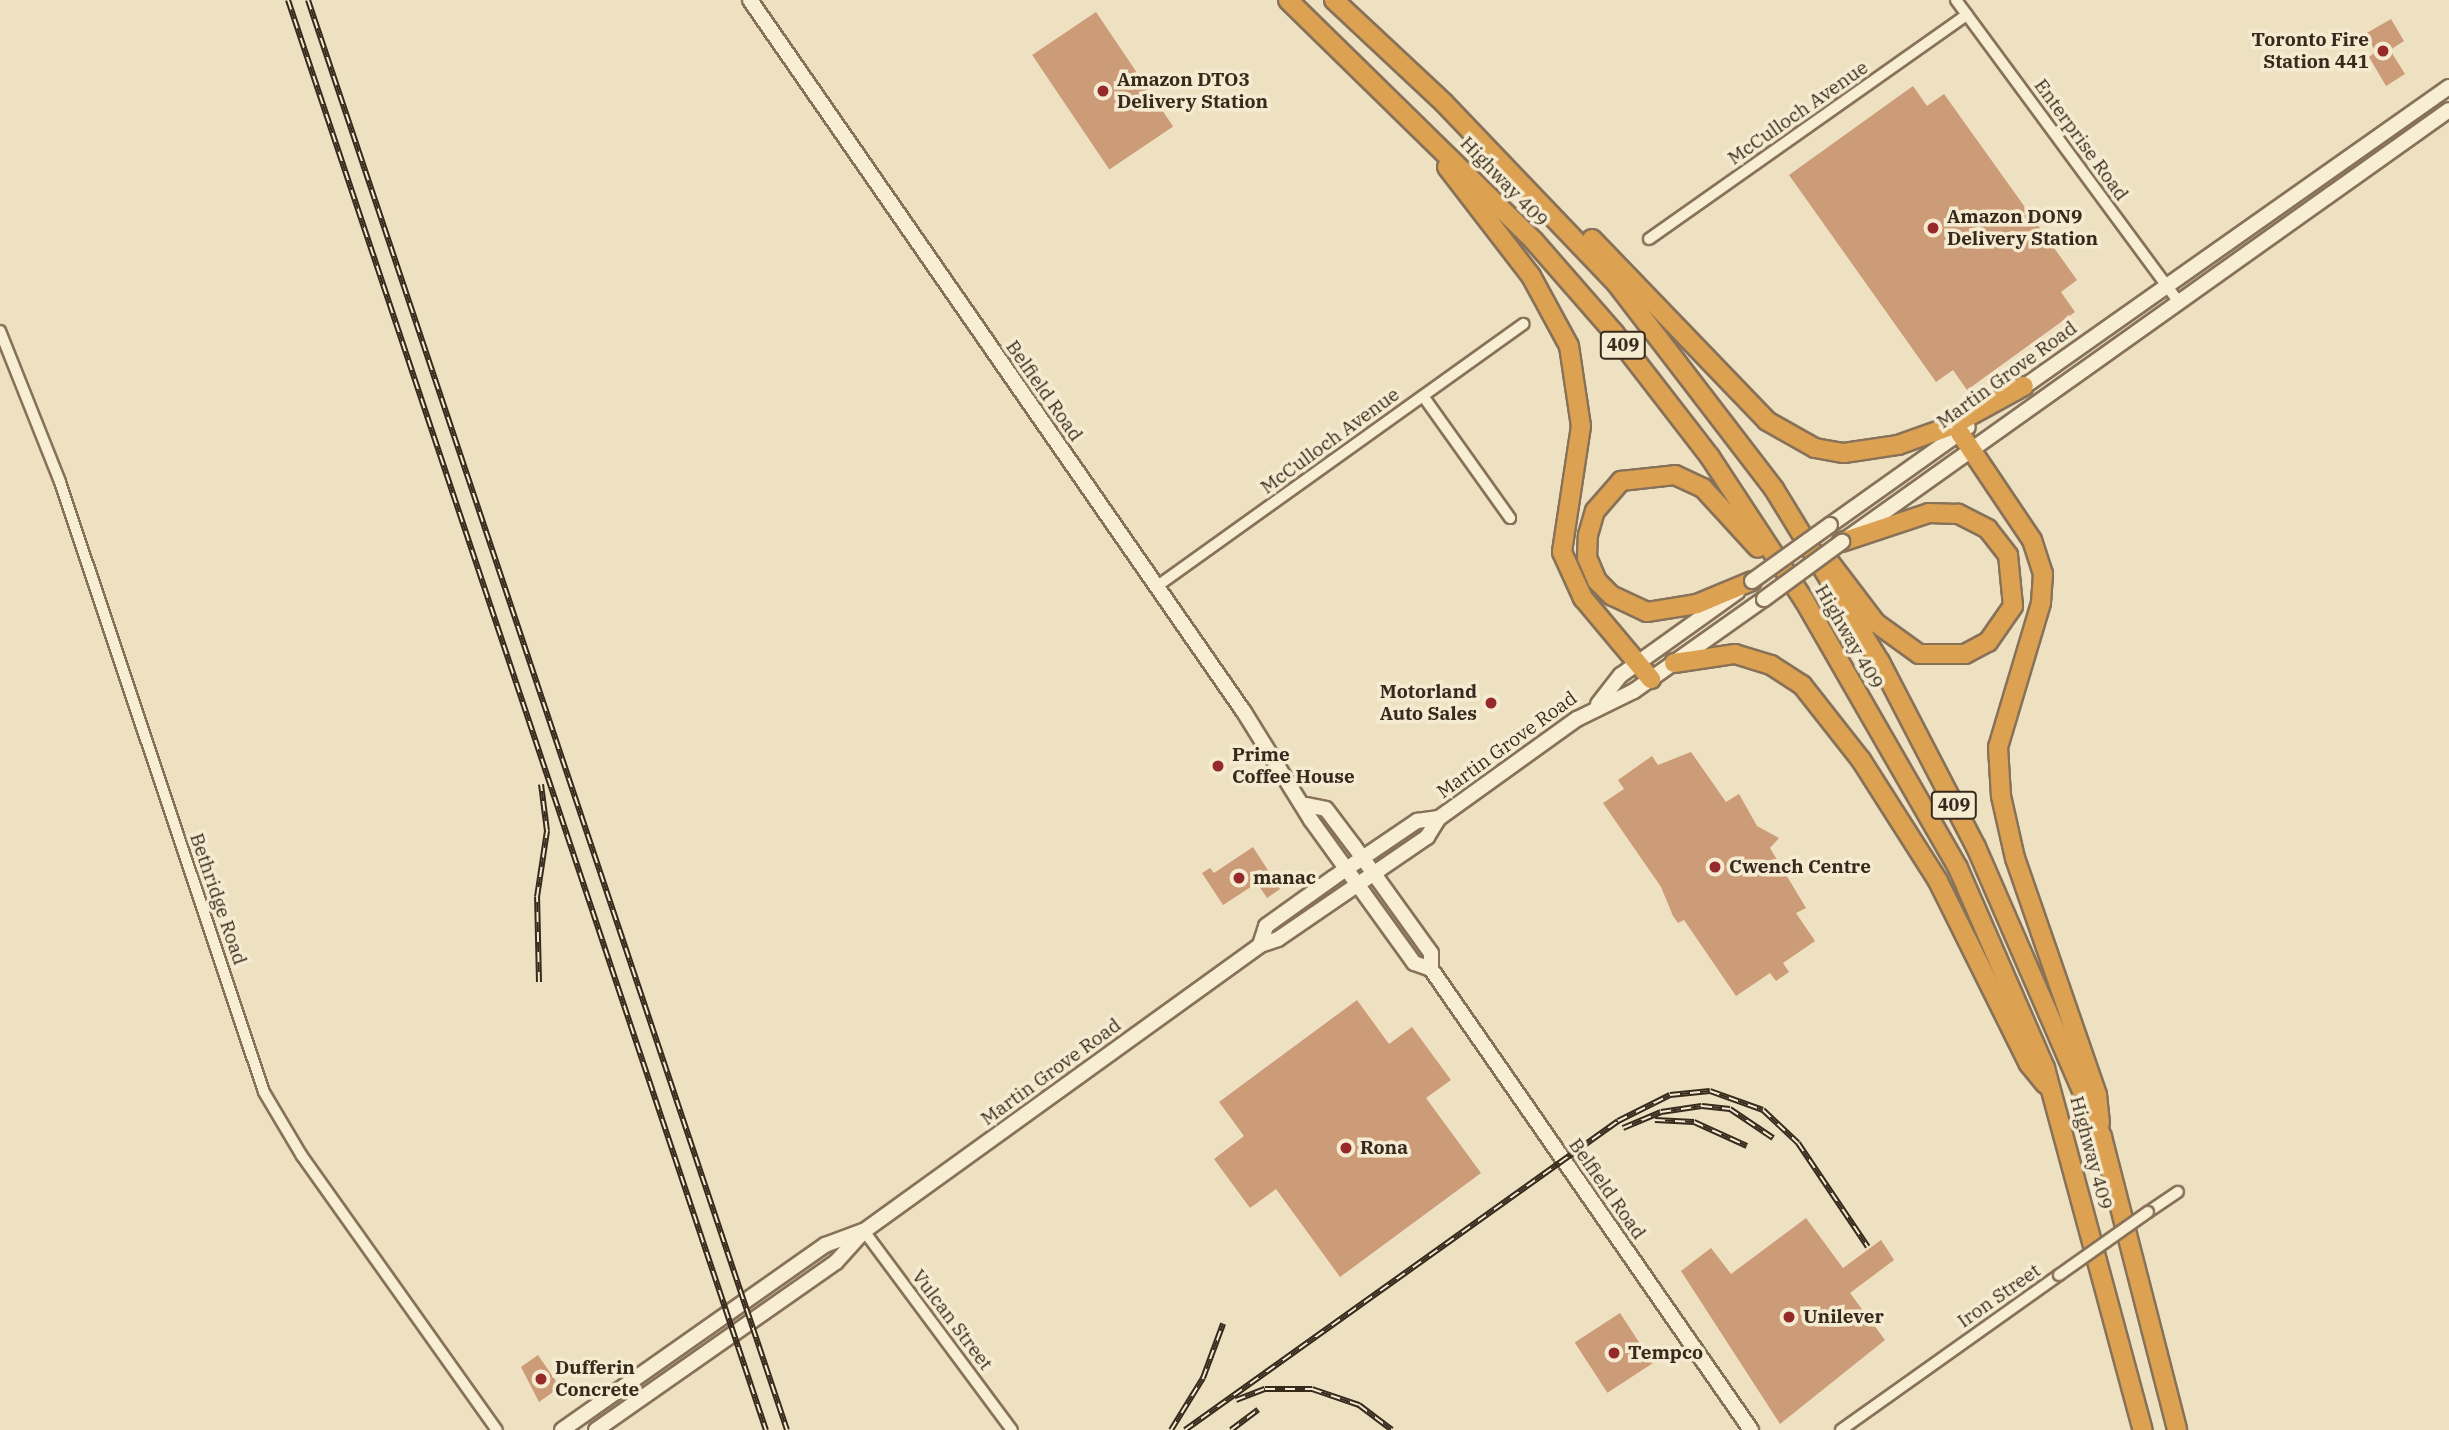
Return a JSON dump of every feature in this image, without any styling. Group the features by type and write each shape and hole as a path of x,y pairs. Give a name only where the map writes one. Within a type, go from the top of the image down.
{"highway":[{"name":"Highway 409","path":"1288,0 1410,116 1615,334 1710,457 1804,600 1958,868 2054,1095 2143,1430"},
{"name":"Highway 409","path":"1334,0 1444,103 1616,283 1774,489 1880,662 1976,847 2102,1137 2177,1430"},
{"path":"1444,103 1563,210 1732,388 1790,438 1844,453 1885,448 1951,426 2024,386"},
{"path":"1410,116 1531,276 1569,345 1581,426 1562,552 1583,598 1651,680"},
{"path":"1965,440 2032,540 2043,574 2041,603 1998,747 2001,796 2014,858 2097,1095 2102,1137"},
{"path":"1752,581 1663,611 1628,606 1597,581 1587,558 1595,512 1621,481 1675,475 1725,507 1804,600"},
{"path":"1774,489 1876,623 1919,654 1965,654 1988,642 2013,606 2008,555 1988,529 1958,514 1929,513 1842,542"},
{"path":"1674,663 1735,654 1771,665 1802,685 1861,760 1938,881 2029,1064 2054,1095"}],"main road":[{"name":"Belfield Road","path":"750,0 1307,805 1346,869 1414,963 1431,970 1751,1430"},
{"name":"Martin Grove Road","path":"1598,704 1651,680 1764,599 1842,542 1965,440 2024,386 2449,87"},
{"name":"Martin Grove Road","path":"596,1430 836,1262 864,1231 1259,945 1358,884 1427,837 1439,818 1598,704 1639,663 1830,525 2178,301 2449,110"},
{"name":"Belfield Road","path":"1307,805 1326,809 1431,953 1431,970"},
{"name":"Martin Grove Road","path":"1259,945 1266,926 1362,857 1417,821 1439,818"},
{"name":"Martin Grove Road","path":"562,1430 825,1245 864,1231"}],"street":[{"name":"Enterprise Road","path":"1956,0 2178,301"},
{"name":"McCulloch Avenue","path":"1649,239 1967,15"},
{"name":"McCulloch Avenue","path":"1156,587 1524,324"},
{"name":"Bethridge Road","path":"0,331 60,482 264,1092 302,1156 497,1430"},
{"path":"1423,396 1510,518"},
{"name":"Iron Street","path":"1841,1430 2178,1192"},
{"name":"Vulcan Street","path":"864,1231 1012,1430"}],"building":[{"name":"Amazon DTO3 Delivery Station","path":"1096,12 1173,126 1109,169 1032,55"},
{"name":"Toronto Fire Station 441","path":"2391,19 2404,41 2390,50 2405,74 2386,86 2369,57 2376,52 2365,34"},
{"name":"Amazon DON9 Delivery Station","path":"1913,86 1927,106 1944,94 2077,280 2061,292 2075,312 1967,390 1953,370 1936,382 1789,175"},
{"name":"Cwench Centre","path":"1691,752 1726,802 1739,794 1757,826 1779,838 1770,848 1806,908 1796,913 1815,941 1783,963 1789,972 1776,981 1770,973 1736,996 1684,920 1678,923 1673,916 1661,887 1603,803 1624,789 1618,780 1652,756 1658,765"},
{"name":"manac","path":"1253,847 1280,889 1267,898 1257,883 1223,905 1202,873 1210,868 1214,873"},
{"name":"Rona","path":"1357,1000 1389,1044 1412,1027 1451,1080 1426,1098 1481,1173 1340,1277 1276,1189 1250,1208 1214,1159 1244,1136 1219,1102"},
{"name":"Unilever","path":"1806,1218 1843,1268 1881,1240 1885,1246 1894,1260 1850,1293 1885,1340 1780,1424 1681,1271 1711,1248 1731,1274"},
{"name":"Tempco","path":"1620,1313 1653,1363 1607,1393 1575,1342"},
{"name":"Dufferin Concrete","path":"538,1355 560,1387 539,1402 521,1367"}],"railway":[{"path":"288,0 766,1430"},
{"path":"308,0 787,1430"},
{"path":"539,982 537,897 547,831 541,784"},
{"path":"1185,1430 1618,1121 1670,1095 1710,1091 1763,1110 1798,1143 1868,1247"},
{"path":"1623,1128 1661,1112 1702,1106 1730,1109 1773,1138"},
{"path":"1655,1120 1694,1122 1747,1146"},
{"path":"1171,1430 1203,1378 1223,1324"},
{"path":"1236,1400 1265,1389 1312,1389 1359,1405 1392,1430"},
{"path":"1231,1430 1258,1410"}],"place":[{"name":"Toronto Fire Station 441","path":"2383,51"},
{"name":"Amazon DTO3 Delivery Station","path":"1103,91"},
{"name":"Amazon DON9 Delivery Station","path":"1933,228"},
{"name":"Motorland Auto Sales","path":"1491,703"},
{"name":"Prime Coffee House","path":"1218,766"},
{"name":"Cwench Centre","path":"1715,867"},
{"name":"manac","path":"1239,878"},
{"name":"Rona","path":"1346,1148"},
{"name":"Unilever","path":"1789,1317"},
{"name":"Tempco","path":"1614,1353"},
{"name":"Dufferin Concrete","path":"541,1379"}]}
